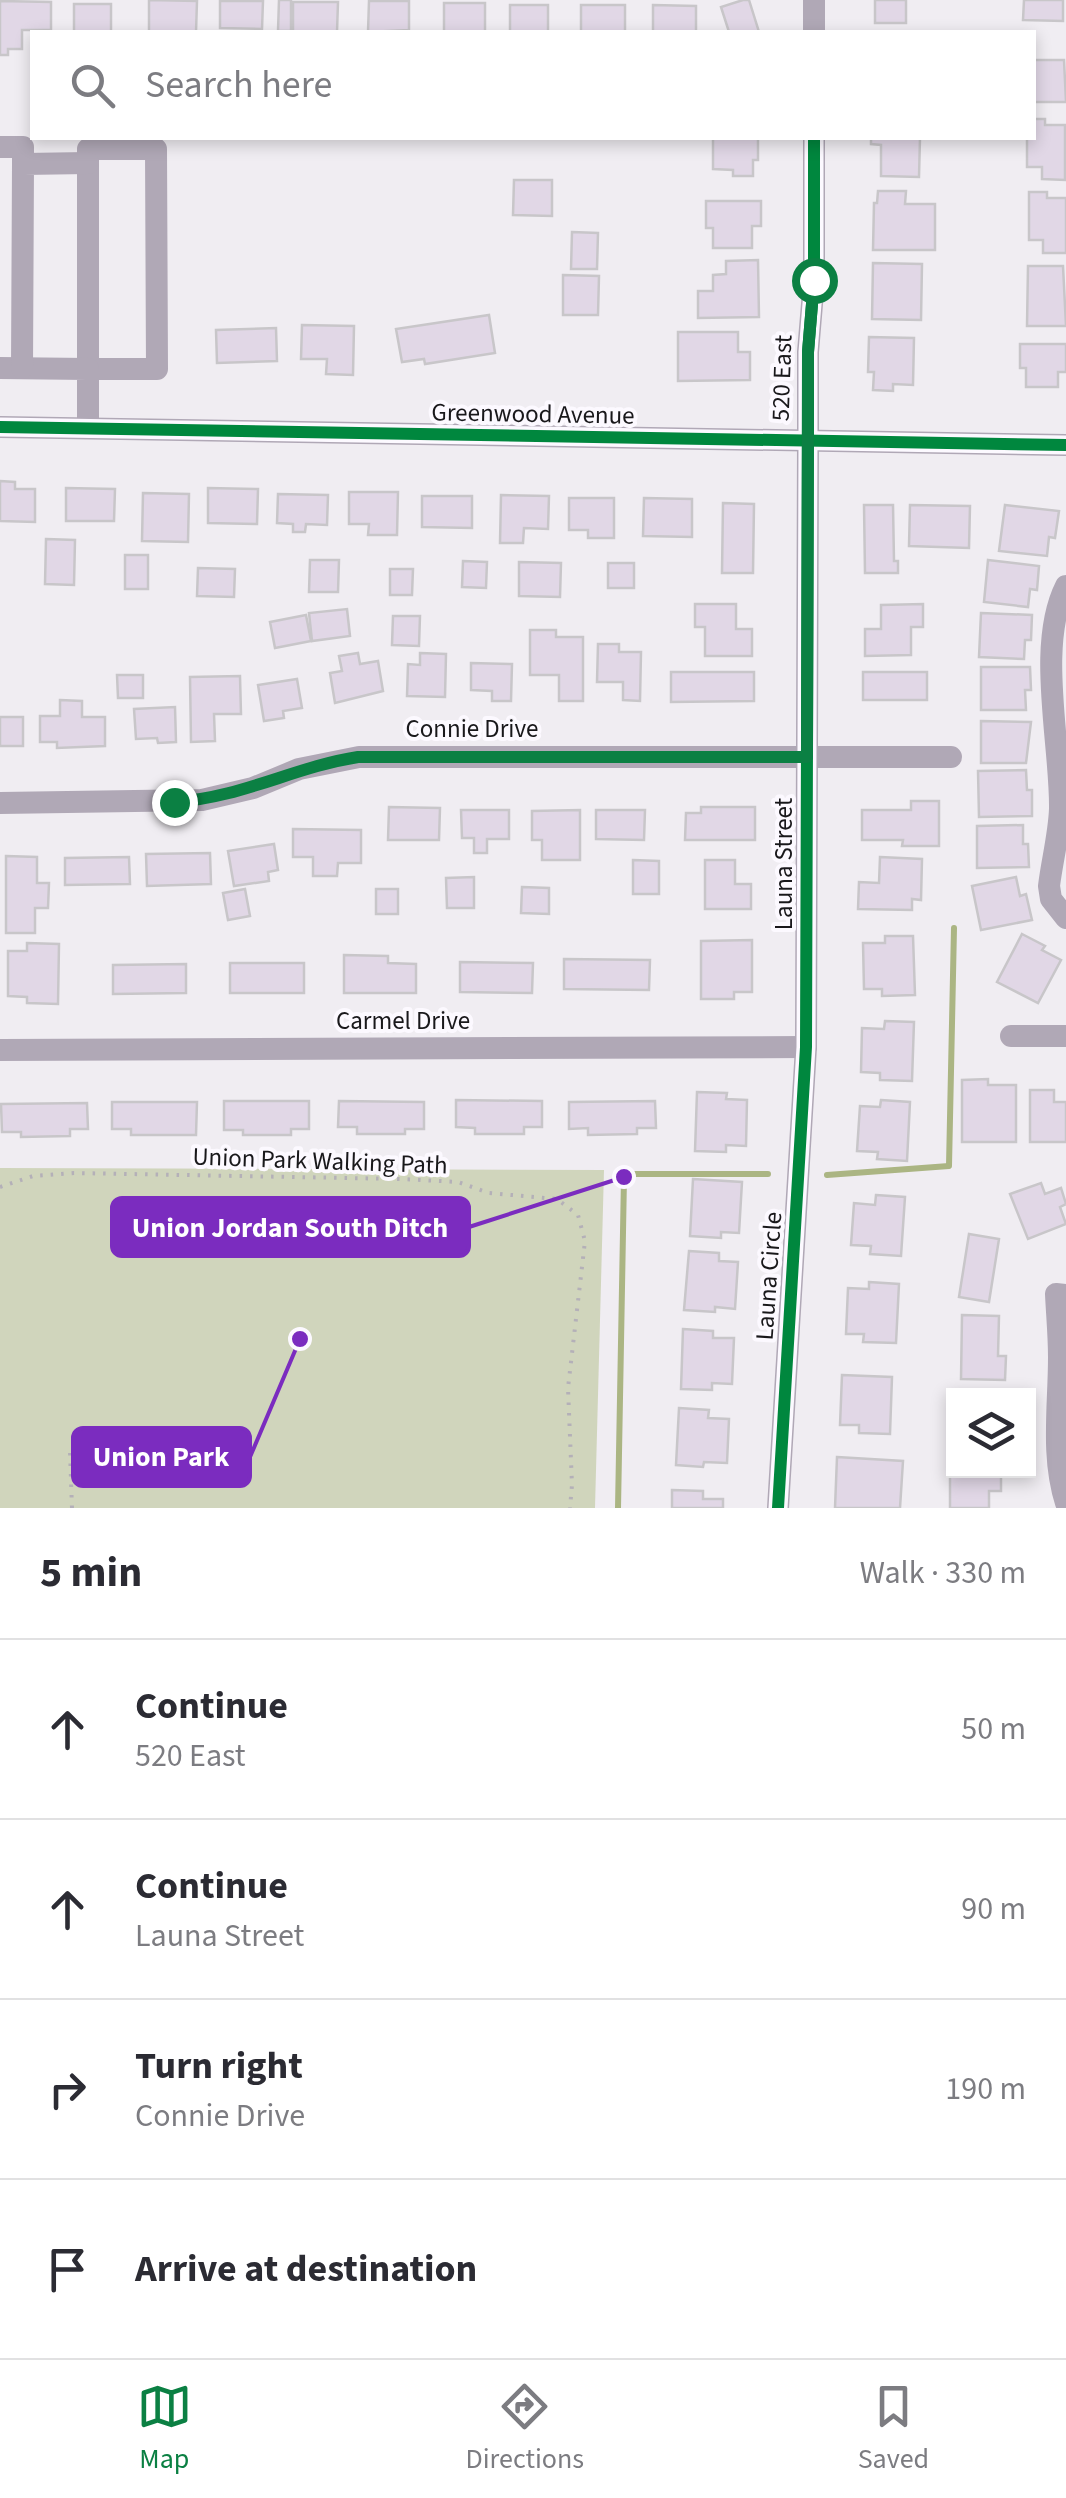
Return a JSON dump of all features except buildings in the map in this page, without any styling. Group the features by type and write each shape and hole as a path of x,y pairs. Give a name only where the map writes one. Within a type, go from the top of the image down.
{"street":[{"path":"814,0 814,30"},
{"name":"520 East","path":"808,441 814,140"},
{"path":"0,147 22,146 11,368 88,369 156,369 156,149 88,149 88,164 88,369 88,428"},
{"path":"22,164 88,164"},
{"name":"Greenwood Avenue","path":"0,427 1066,445"},
{"name":"Launa Street","path":"806,1047 808,441"},
{"path":"1062,914 1048,886 1060,811 1053,660 1060,599 1066,586"},
{"name":"Connie Drive","path":"0,803 202,800 253,788 298,770 358,757 951,757"},
{"path":"1011,1036 1066,1036"},
{"name":"Carmel Drive","path":"0,1050 806,1047"},
{"name":"Launa Circle","path":"778,1508 806,1047"},
{"path":"1066,1295 1056,1294 1056,1446 1066,1504"}],"path":[{"path":"72,1508 70,1452 116,1450"}],"green space":[{"path":"0,1168 604,1170 595,1508 0,1508"}],"waterway":[{"path":"827,1175 949,1166 954,928"},
{"path":"618,1508 624,1177 768,1174"}],"cycle path":[{"path":"778,1508 806,1047 808,352 814,280 814,140"},
{"path":"0,427 1066,445"}],"place":[{"name":"Union Jordan South Ditch","path":"624,1177"},
{"name":"Union Park","path":"300,1339"}],"route":[{"path":"174,802 225,796 298,770 358,757 807,757 808,352 814,280"}]}
